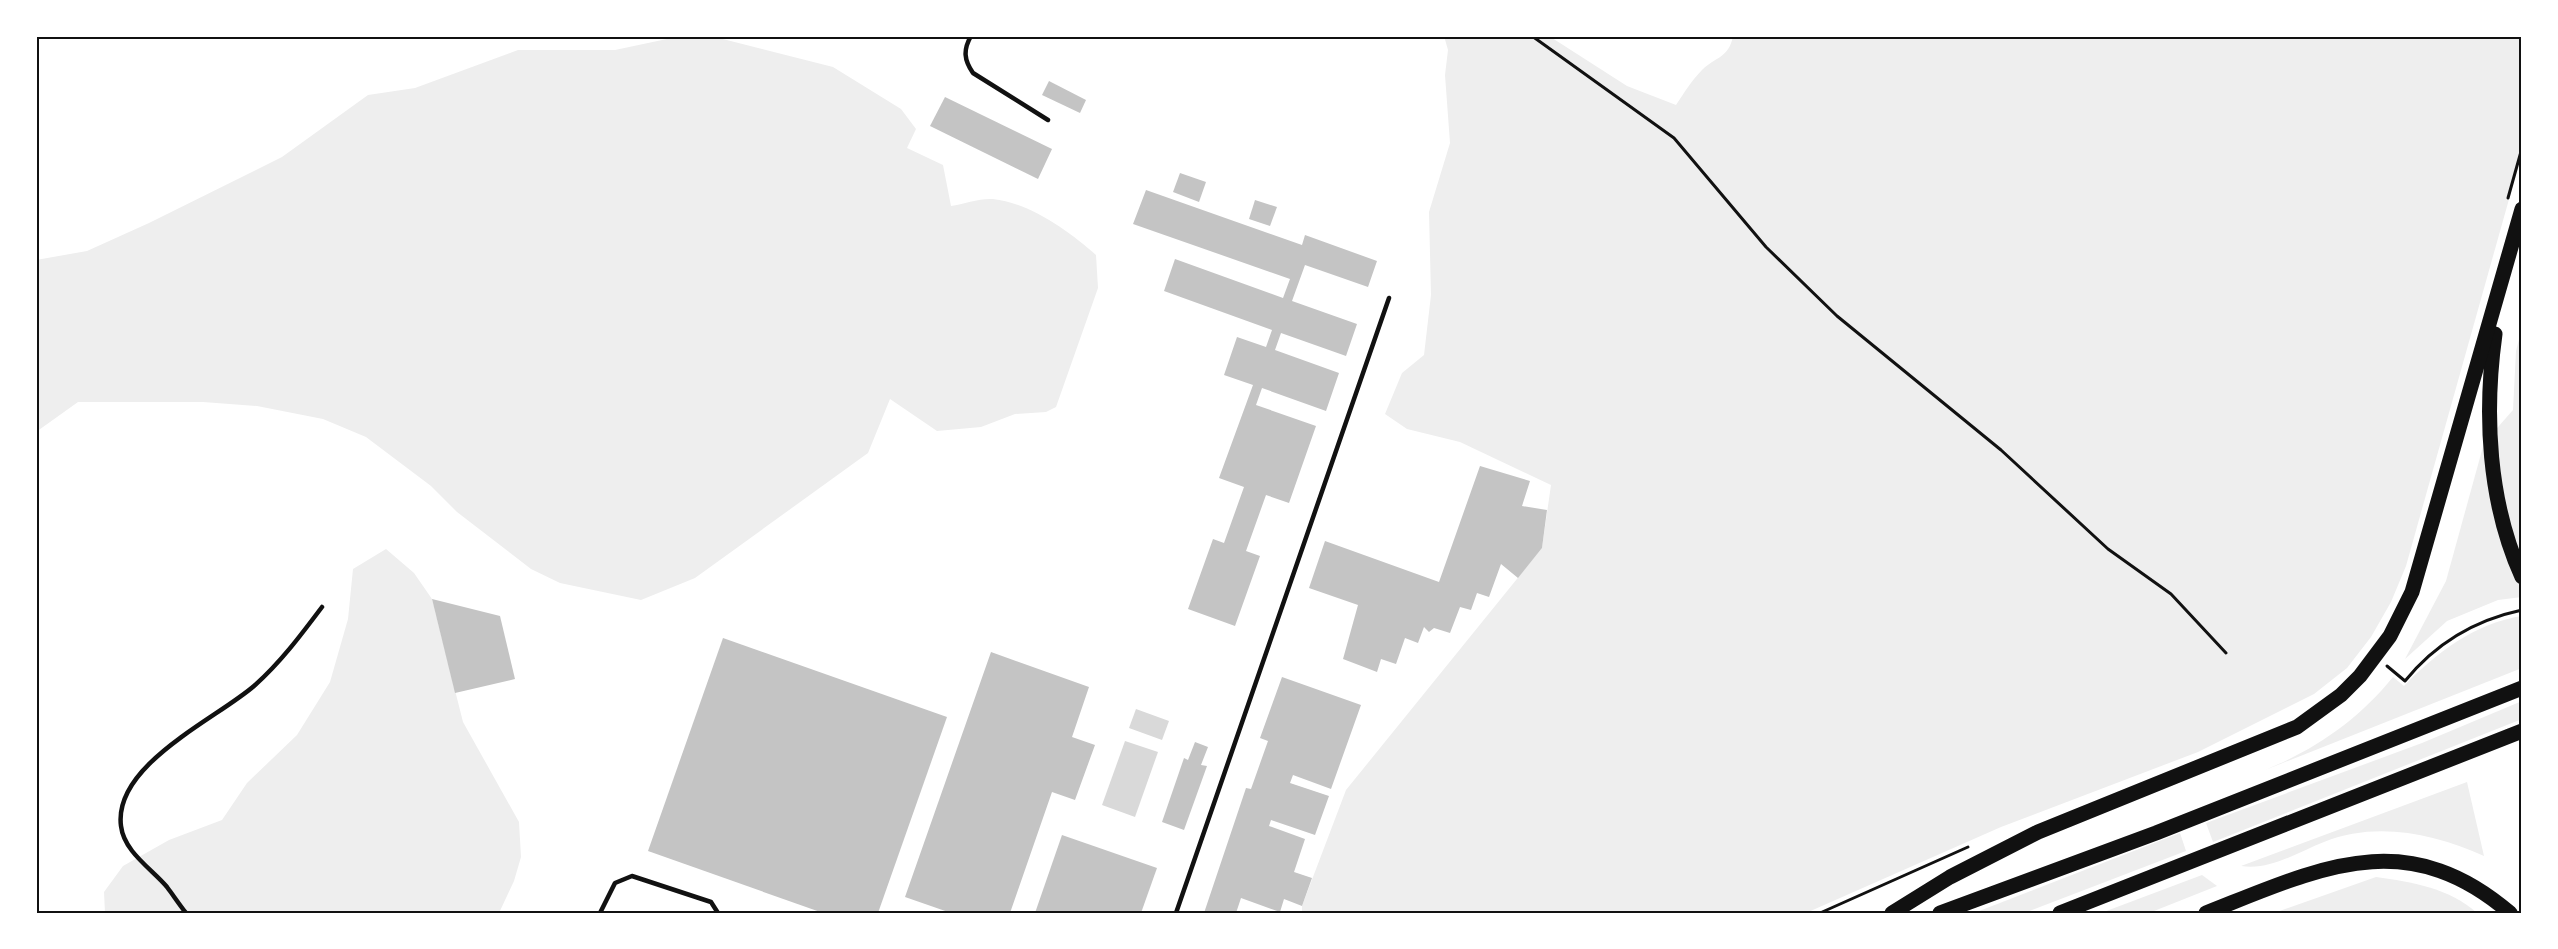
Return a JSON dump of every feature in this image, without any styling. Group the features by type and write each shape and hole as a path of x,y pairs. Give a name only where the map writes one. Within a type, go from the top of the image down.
{"main road":[{"path":"1892,913 1960,872 2037,832 2297,727 2341,695 2360,675 2390,636 2412,592 2522,209"},
{"path":"2514,240 2494,341 2491,416 2494,486 2505,537 2519,571"},
{"path":"1940,913 2156,832 2522,688"},
{"path":"2060,913 2522,731"},
{"path":"2206,913 2265,890 2344,864 2400,861 2456,876 2489,896 2510,913"}],"lane":[{"path":"970,36 965,46 965,61 973,73 1048,120"},
{"path":"1176,913 1389,298"},
{"path":"186,913 166,886 129,847 121,827 121,808 150,761 253,687 285,656 322,607"},
{"path":"600,913 615,883 632,876 711,902 718,913"}],"path":[{"path":"1532,36 1674,138 1766,247 1837,316 2001,450 2108,549 2171,594 2226,653"}],"shaded area":[{"path":"681,36 711,36 833,67 901,109 916,129 907,148 943,165 951,206 993,199 1021,206 1048,219 1096,255 1098,288 1056,407 1046,412 1015,414 981,427 937,431 890,399 868,453 695,578 641,600 560,583 531,569 457,512 431,486 366,437 323,419 257,406 203,402 78,402 36,432 36,260 87,251 282,157 368,95 415,88 518,50 615,50"},
{"path":"1444,36 1549,36 1627,86 1676,105 1698,74 1725,53 1733,36 2522,36 2522,153 2406,566 2391,602 2371,637 2347,668 2314,694 2198,752 2001,827 1806,913 1302,913 1302,906 1346,790 1542,548 1551,485 1460,442 1407,429 1385,414 1402,373 1424,355 1431,295 1429,212 1450,143 1445,75 1448,50"},
{"path":"2522,328 2522,597 2498,600 2447,621 2405,659 2446,581 2484,443 2513,410 2516,351"},
{"path":"386,549 414,573 432,599 463,722 519,822 521,857 514,881 499,913 105,913 104,892 123,866 169,840 222,820 247,783 297,735 330,682 348,619 353,569"},
{"path":"2522,616 2522,668 2265,770 2302,753 2335,732 2365,707 2393,677 2404,686 2429,662 2457,641 2488,625"},
{"path":"2522,701 2522,719 2213,842 2206,823 2422,743"},
{"path":"1136,709 1169,721 1162,740 1129,728"},
{"path":"1125,741 1158,752 1135,817 1102,805"},
{"path":"2467,782 2484,856 2425,836 2385,831 2344,836 2263,866 2241,866"},
{"path":"2180,833 2186,851 2024,913 1974,913"},
{"path":"2202,875 2217,886 2149,913 2101,913"},
{"path":"2376,877 2403,881 2442,892 2466,904 2477,913 2274,913"}],"building":[{"path":"1049,81 1086,100 1080,113 1042,95"},
{"path":"945,97 1052,149 1038,179 930,126"},
{"path":"1180,173 1206,182 1199,202 1173,192"},
{"path":"1146,190 1302,245 1305,235 1377,261 1368,287 1305,265 1292,301 1357,324 1346,356 1281,333 1275,350 1339,373 1326,411 1262,388 1256,405 1316,426 1289,503 1266,495 1246,551 1260,556 1235,626 1188,609 1213,539 1224,543 1244,487 1219,478 1253,385 1224,375 1237,337 1266,347 1272,330 1164,291 1175,259 1283,298 1290,279 1133,224"},
{"path":"1255,200 1277,207 1270,226 1249,219"},
{"path":"1480,466 1530,481 1522,506 1547,510 1542,548 1518,578 1501,564 1489,597 1477,593 1471,610 1460,607 1450,633 1434,628 1429,632 1424,627 1418,643 1405,638 1396,664 1381,659 1377,672 1343,659 1358,605 1309,588 1325,541 1439,582"},
{"path":"432,599 500,616 515,679 455,693"},
{"path":"723,638 947,717 878,913 823,913 648,851"},
{"path":"991,652 1089,687 1072,737 1095,745 1075,800 1052,792 1010,913 951,913 905,897"},
{"path":"1282,677 1361,705 1331,789 1293,775 1290,783 1329,796 1315,835 1271,820 1269,826 1305,839 1294,872 1312,878 1302,906 1284,899 1280,912 1241,898 1236,913 1204,913 1246,788 1251,789 1268,741 1260,738"},
{"path":"1195,742 1208,747 1201,765 1207,766 1184,830 1162,822 1184,758 1188,760"},
{"path":"1062,835 1157,868 1141,913 1035,913"}]}
